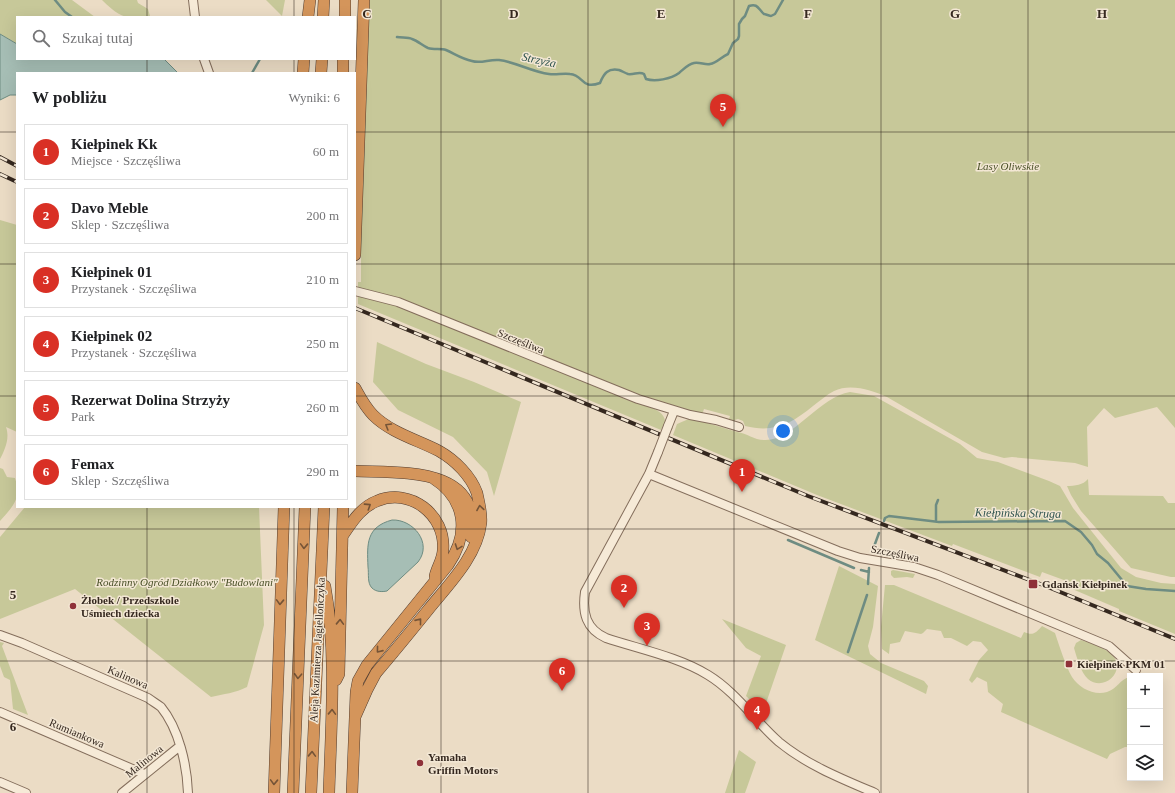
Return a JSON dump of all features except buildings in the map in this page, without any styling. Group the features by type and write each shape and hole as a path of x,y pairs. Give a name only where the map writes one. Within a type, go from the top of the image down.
{"highway":[{"path":"308,16 310,0"},
{"path":"323,16 324,0"},
{"path":"345,16 346,0"},
{"path":"356,221 364,0"},
{"path":"303,72 304,60"},
{"path":"321,72 322,60"},
{"path":"343,60 343,72"},
{"path":"355,717 376,673 451,581 467,559 474,546 481,523 481,514 475,488 469,477 440,452 390,428 380,421 366,407 356,390"},
{"path":"356,471 410,473 432,478 454,487 465,497 469,504 473,523 467,559"},
{"path":"352,793 356,692 361,675 454,556 461,538 462,528 459,510 453,497 444,486 432,478"},
{"path":"342,535 359,513 376,501 390,497 409,499 418,503 433,516 442,536 444,549 435,575 434,583"},
{"path":"274,793 284,508"},
{"name":"Aleja Kazimierza Jagiellończyka","path":"293,793 305,508"},
{"name":"Aleja Kazimierza Jagiellończyka","path":"311,793 314,697 324,508"},
{"path":"332,687 339,674 343,508"},
{"path":"322,567 330,612 332,687 329,793"}],"street":[{"path":"193,0 195,16"},
{"path":"204,60 209,72"},
{"name":"Szczęśliwa","path":"357,292 398,302 620,392 674,411 738,427"},
{"path":"674,411 649,474 585,592 583,604 585,616 592,629 606,638 675,660 708,675 734,697 780,742 802,758 826,772 875,793"},
{"name":"Szczęśliwa","path":"649,474 838,551 860,558 914,567 938,575 1108,646 1133,668"},
{"name":"Kalinowa","path":"0,635 22,643 148,698 160,706 170,721 180,746 187,773 188,793"},
{"name":"Rumiankowa","path":"0,712 144,774"},
{"name":"Malinowa","path":"122,793 180,746"},
{"path":"0,782 26,793"}],"green space":[{"path":"0,0 72,0 94,16 16,16 16,43 0,34"},
{"path":"102,0 137,0 138,3 148,9 150,16 123,16 113,10"},
{"path":"266,0 285,0 282,16"},
{"name":"Lasy Oliwskie","path":"368,0 1175,0 1175,428 1157,407 1115,418 1104,408 1087,427 1088,467 1075,463 1012,457 1004,458 982,452 887,397 861,388 847,388 834,391 797,418 789,422 773,427 755,428 745,426 743,421 738,419 728,422 730,416 704,409 702,415 621,390 409,302 358,290 358,282 361,282"},
{"path":"0,220 16,225 16,432 6,427 7,440 0,459"},
{"path":"358,296 402,307 623,398 641,403 660,412 664,416 665,423 661,430 358,304"},
{"path":"377,342 426,364 521,402 494,496 487,472 453,437 398,410 373,382"},
{"path":"850,392 874,396 960,444 977,458 998,462 1060,486 1073,508 1121,568 1136,577 1161,583 1175,584 1175,634 1119,611 1119,609 1070,588 1072,583 1042,572 1040,577 953,544 952,546 817,495 673,435 677,424 691,418 757,439 775,439 796,427 828,401 839,395"},
{"path":"0,468 3,469 7,477 15,478 16,500 0,521"},
{"path":"1088,479 1089,495 1163,496 1168,503 1175,503 1175,577 1131,568 1081,511 1071,495 1067,486 1079,485"},
{"name":"Rodzinny Ogród Działkowy \"Budowlani\"","path":"24,508 259,508 264,625 247,687 234,692 211,697 75,589 0,619 0,537"},
{"path":"839,566 878,586 873,627 868,646 870,654 881,663 924,681 928,686 926,694 815,640"},
{"path":"893,570 915,574 913,578 894,578 891,575 891,571"},
{"path":"885,585 894,585 1021,638 1024,632 1030,634 1034,633 1042,626 1055,633 1072,677 1083,688 1097,693 1107,692 1127,678 1127,747 1110,754 1107,759 1001,712 1003,704 988,692 987,682 977,677 972,683 969,680 979,660 988,650 981,642 973,641 967,646 951,638 944,638 941,631 927,629 921,634 905,631 900,642 890,644 889,654 882,649 881,627"},
{"path":"722,619 786,645 763,712 746,696 761,656 746,648"},
{"path":"1081,640 1103,648 1114,657 1117,663 1117,669 1111,679 1106,682 1094,682 1088,679 1083,673 1074,648 1076,643"},
{"path":"0,642 4,643 2,646 28,715 13,709 10,680 4,677 0,666"},
{"path":"739,750 756,762 745,793 725,793"}],"shaded area":[{"path":"0,34 16,43 16,60 165,60 177,72 16,72 16,95 10,95 0,100"},
{"path":"392,520 407,523 413,528 422,540 422,555 418,562 387,591 383,592 375,590 370,586 368,544 377,527"}],"waterway":[{"path":"55,0 65,12 71,16"},
{"name":"Strzyża","path":"397,37 410,38 428,48 444,49 475,62 499,60 543,73 575,75 589,85 600,83 603,76 612,70 619,70 628,74 642,73 646,79 658,80 676,75 694,63 712,63 728,54 733,43 738,39 739,24 745,16 749,6 754,5 764,14 771,16 775,14 783,0"},
{"name":"Strzyża","path":"253,72 259,60"},
{"path":"936,521 936,505 938,500"},
{"name":"Kiełpińska Struga","path":"884,521 885,518 889,516 939,522 1065,521 1081,532 1092,545 1097,554 1108,563 1127,586 1175,591"},
{"path":"872,552 879,533"},
{"path":"788,540 854,568"},
{"path":"868,584 869,568"},
{"path":"861,570 869,572"},
{"path":"848,652 867,595"}],"railway":[{"path":"0,157 16,165"},
{"path":"0,174 16,182"},
{"path":"356,308 808,496 1043,585 1175,639"}],"place":[{"name":"Rezerwat Dolina Strzyży","path":"723,127"},
{"name":"Kiełpinek Kk","path":"742,492"},
{"name":"Gdańsk Kiełpinek","path":"1033,584"},
{"name":"Żłobek / Przedszkole Uśmiech dziecka","path":"73,606"},
{"name":"Davo Meble","path":"624,608"},
{"name":"Kiełpinek 01","path":"647,646"},
{"name":"Kiełpinek PKM 01","path":"1069,664"},
{"name":"Femax","path":"562,691"},
{"name":"Kiełpinek 02","path":"757,730"},
{"name":"Yamaha Griffin Motors","path":"420,763"}]}
